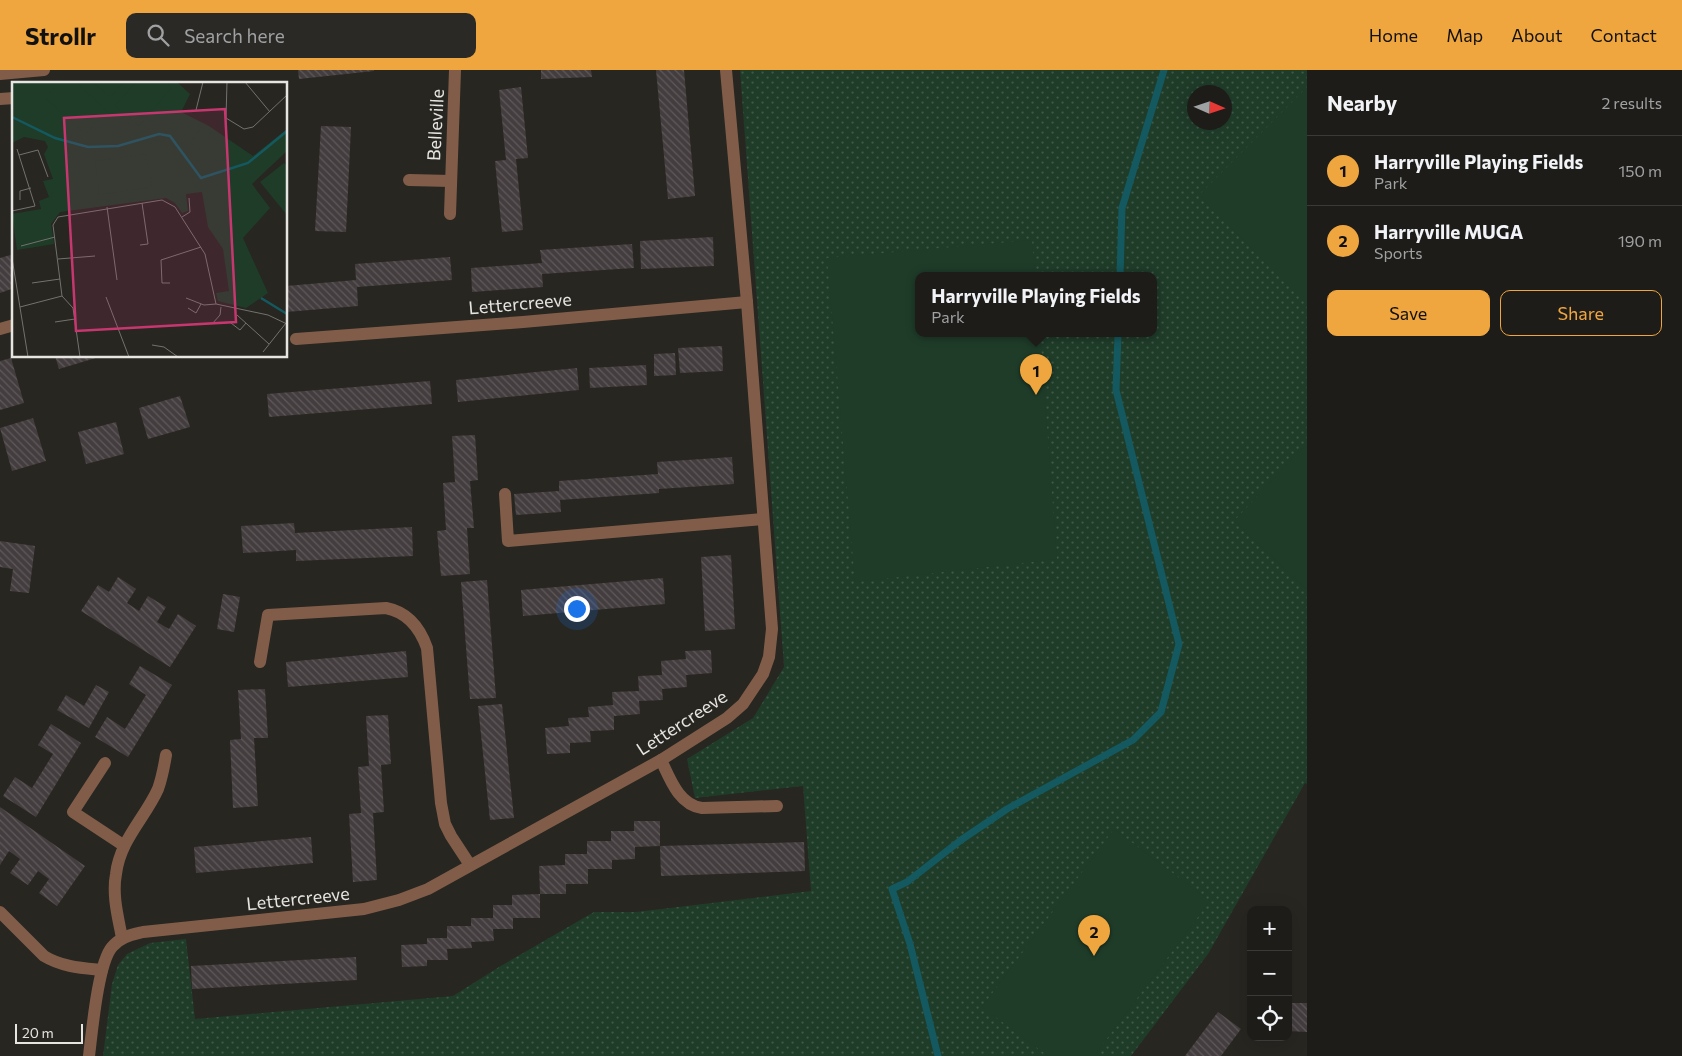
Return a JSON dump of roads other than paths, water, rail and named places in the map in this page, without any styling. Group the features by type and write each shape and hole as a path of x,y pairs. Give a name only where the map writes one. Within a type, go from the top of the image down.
{"street":[{"path":"0,74 44,70"},
{"name":"Belleville","path":"450,214 455,70"},
{"name":"Lettercreeve","path":"122,938 143,932 364,909 399,900 428,889 661,760 727,718 743,704 764,674 771,650 772,629 747,302 726,70"},
{"name":"Belleville","path":"409,180 451,181"},
{"name":"Lettercreeve","path":"296,338 523,322 747,302"},
{"path":"506,494 508,541 763,519"},
{"path":"260,662 268,615 386,608 408,618 422,634 427,648 432,692 437,774 445,824 470,865"},
{"path":"89,1056 102,970 110,948 122,938 115,899 117,865 123,845 158,789 166,755"},
{"path":"661,760 679,793 692,806 702,808 777,806"},
{"path":"105,763 73,812 123,845"},
{"path":"0,912 50,960 70,967 102,970"}],"waterway":[{"path":"1120,272 1122,208 1164,70"},
{"path":"938,1056 910,944 892,889 907,882 961,840 1007,809 1133,740 1161,712 1179,644 1116,390 1118,337"}],"place":[{"name":"Harryville Playing Fields","path":"1036,395"},
{"name":"Harryville MUGA","path":"1094,956"}]}
